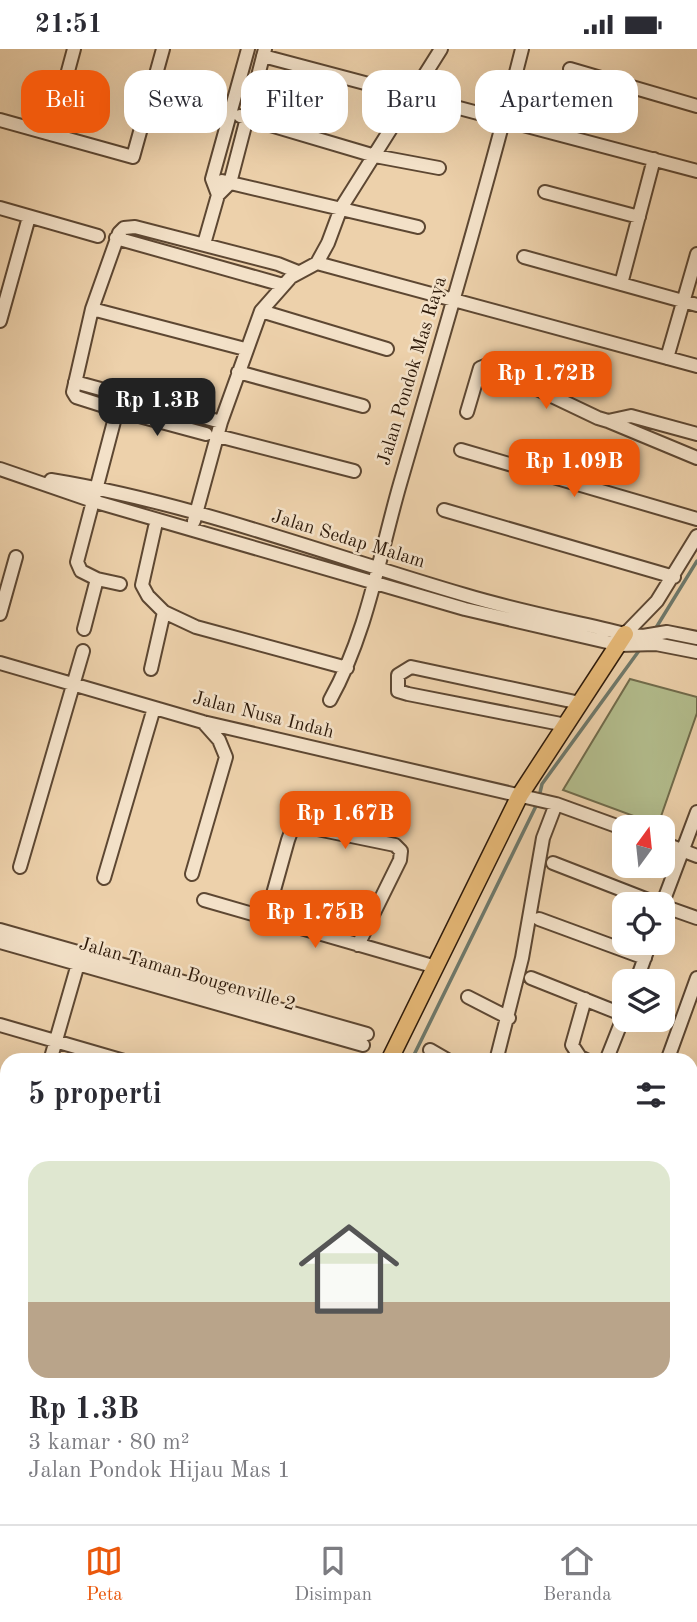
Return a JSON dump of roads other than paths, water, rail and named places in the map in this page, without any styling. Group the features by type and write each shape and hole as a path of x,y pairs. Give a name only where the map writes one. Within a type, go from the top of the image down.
{"main road":[{"path":"393,1053 525,796 566,725 580,703 631,641"}],"street":[{"path":"51,134 74,49"},
{"path":"0,120 133,157 163,49"},
{"path":"218,195 212,179 248,49"},
{"path":"429,70 441,49"},
{"name":"Jalan Pondok Mas Raya","path":"517,70 522,49"},
{"path":"260,70 264,53 362,83"},
{"path":"569,69 697,106"},
{"path":"230,113 241,116"},
{"path":"204,244 218,195 230,183 243,133"},
{"path":"298,133 375,156 439,168"},
{"path":"192,528 212,435 220,422 261,311 298,272 317,263 341,208 390,133"},
{"name":"Jalan Pondok Mas Raya","path":"330,700 347,669 455,302 501,133"},
{"path":"551,133 697,171"},
{"path":"621,283 654,159"},
{"path":"212,179 418,227"},
{"path":"545,192 639,217"},
{"path":"0,208 98,236"},
{"path":"0,321 29,217"},
{"path":"298,272 131,226 122,229 116,238 92,309 73,392 76,397 117,410 354,471"},
{"path":"116,238 283,285"},
{"path":"667,358 697,254"},
{"path":"524,257 697,305"},
{"path":"317,263 697,366"},
{"path":"92,309 245,349"},
{"path":"261,311 387,349"},
{"path":"467,412 480,369 487,365 608,421 697,458"},
{"path":"237,372 363,406"},
{"path":"75,382 220,422"},
{"path":"117,410 77,566 97,579 120,584"},
{"path":"608,421 631,416 697,434"},
{"path":"461,450 697,519"},
{"name":"Jalan Sedap Malam","path":"0,469 97,487 196,515 375,574"},
{"name":"Jalan Sedap Malam","path":"20,474 93,501 192,528 467,596 631,641 697,652"},
{"path":"444,510 674,577"},
{"path":"155,527 142,585 148,596 164,612 196,627 347,669"},
{"path":"631,641 674,577 697,536"},
{"path":"0,614 16,557"},
{"path":"84,629 97,579"},
{"path":"151,669 164,612"},
{"name":"Jalan Sedap Malam","path":"631,641 667,632 697,638"},
{"path":"20,867 83,651"},
{"name":"Jalan Nusa Indah","path":"0,663 203,722 551,802 612,824"},
{"path":"566,725 398,691 398,674 411,667 580,703"},
{"path":"104,877 154,708"},
{"path":"192,874 226,757 219,740 203,722"},
{"path":"498,1053 509,1018 551,802"},
{"path":"667,892 697,812"},
{"path":"266,919 292,829 298,825 396,845 401,851 400,860 358,945"},
{"path":"676,848 697,856"},
{"path":"553,863 628,892"},
{"path":"204,900 436,967"},
{"path":"675,910 697,918"},
{"path":"539,919 645,958"},
{"name":"Jalan Taman Bougenville 2","path":"0,930 79,959"},
{"name":"Jalan Taman Bougenville 2","path":"0,942 79,959 365,1039"},
{"path":"641,969 646,955"},
{"path":"52,1053 79,959"},
{"path":"531,978 612,1009"},
{"path":"670,1053 697,978"},
{"path":"468,997 509,1018"},
{"path":"577,1053 572,1047 585,999"},
{"path":"0,1025 97,1053"},
{"path":"610,1053 617,1032"},
{"path":"430,1050 435,1053"}],"waterway":[{"path":"654,631 697,561"},
{"path":"539,797 542,784 641,648"},
{"path":"415,1053 537,804"}]}
